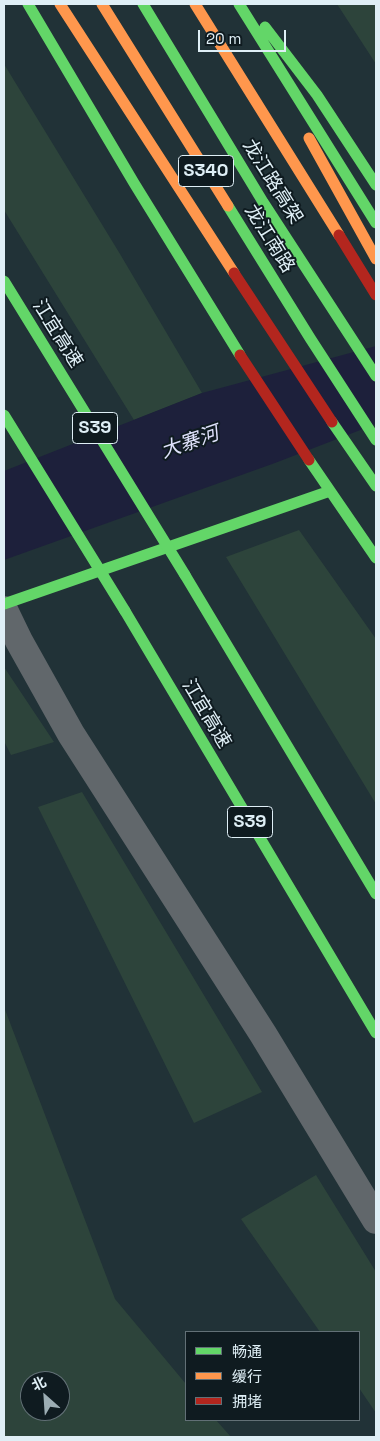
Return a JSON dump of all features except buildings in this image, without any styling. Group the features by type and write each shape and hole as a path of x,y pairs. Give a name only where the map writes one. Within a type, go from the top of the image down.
{"main road":[{"path":"28,4 113,148 244,360 376,558"},
{"path":"60,4 277,340 376,486"},
{"name":"龙江南路","path":"102,4 310,338 376,440"},
{"name":"龙江路高架","path":"143,4 263,202 376,376"},
{"name":"龙江路高架","path":"194,4 376,295"},
{"path":"234,4 376,259"},
{"path":"239,4 376,223"},
{"path":"248,4 317,95 376,185"},
{"name":"江宜高速","path":"4,281 185,575 376,894"},
{"name":"江宜高速","path":"4,415 125,611 376,1033"},
{"path":"4,604 330,491"}],"street":[{"path":"4,610 71,734 258,1026 376,1220"}],"green space":[{"path":"337,4 376,4 376,64"},
{"path":"4,64 202,393 134,420 4,210"},
{"path":"299,530 376,639 376,804 226,557"},
{"path":"4,667 54,742 11,755 4,741"},
{"path":"82,792 262,1092 194,1123 38,807"},
{"path":"4,1007 115,1299 185,1383 185,1421 217,1421 231,1437 4,1437"},
{"path":"316,1175 376,1272 376,1413 360,1389 360,1331 319,1331 241,1219"}],"water":[{"name":"大寨河","path":"376,346 376,424 275,463 4,560 4,471 202,393"}],"traffic: fast":[{"path":"28,4 134,183 240,355"},
{"path":"143,4 263,202 376,376"},
{"path":"239,4 376,223"},
{"path":"265,27 317,95 376,185"},
{"path":"228,206 376,440"},
{"path":"4,281 185,575"},
{"path":"4,415 125,611"},
{"path":"332,422 376,486"},
{"path":"309,460 376,558"},
{"path":"4,604 330,491"},
{"path":"185,575 376,894"},
{"path":"125,611 376,1033"}],"traffic: slow":[{"path":"60,4 234,273"},
{"path":"102,4 228,206"},
{"path":"195,4 339,235"},
{"path":"309,138 376,259"}],"traffic: jam":[{"path":"339,235 376,295"},
{"path":"234,273 332,422"},
{"path":"240,355 309,460"}]}
